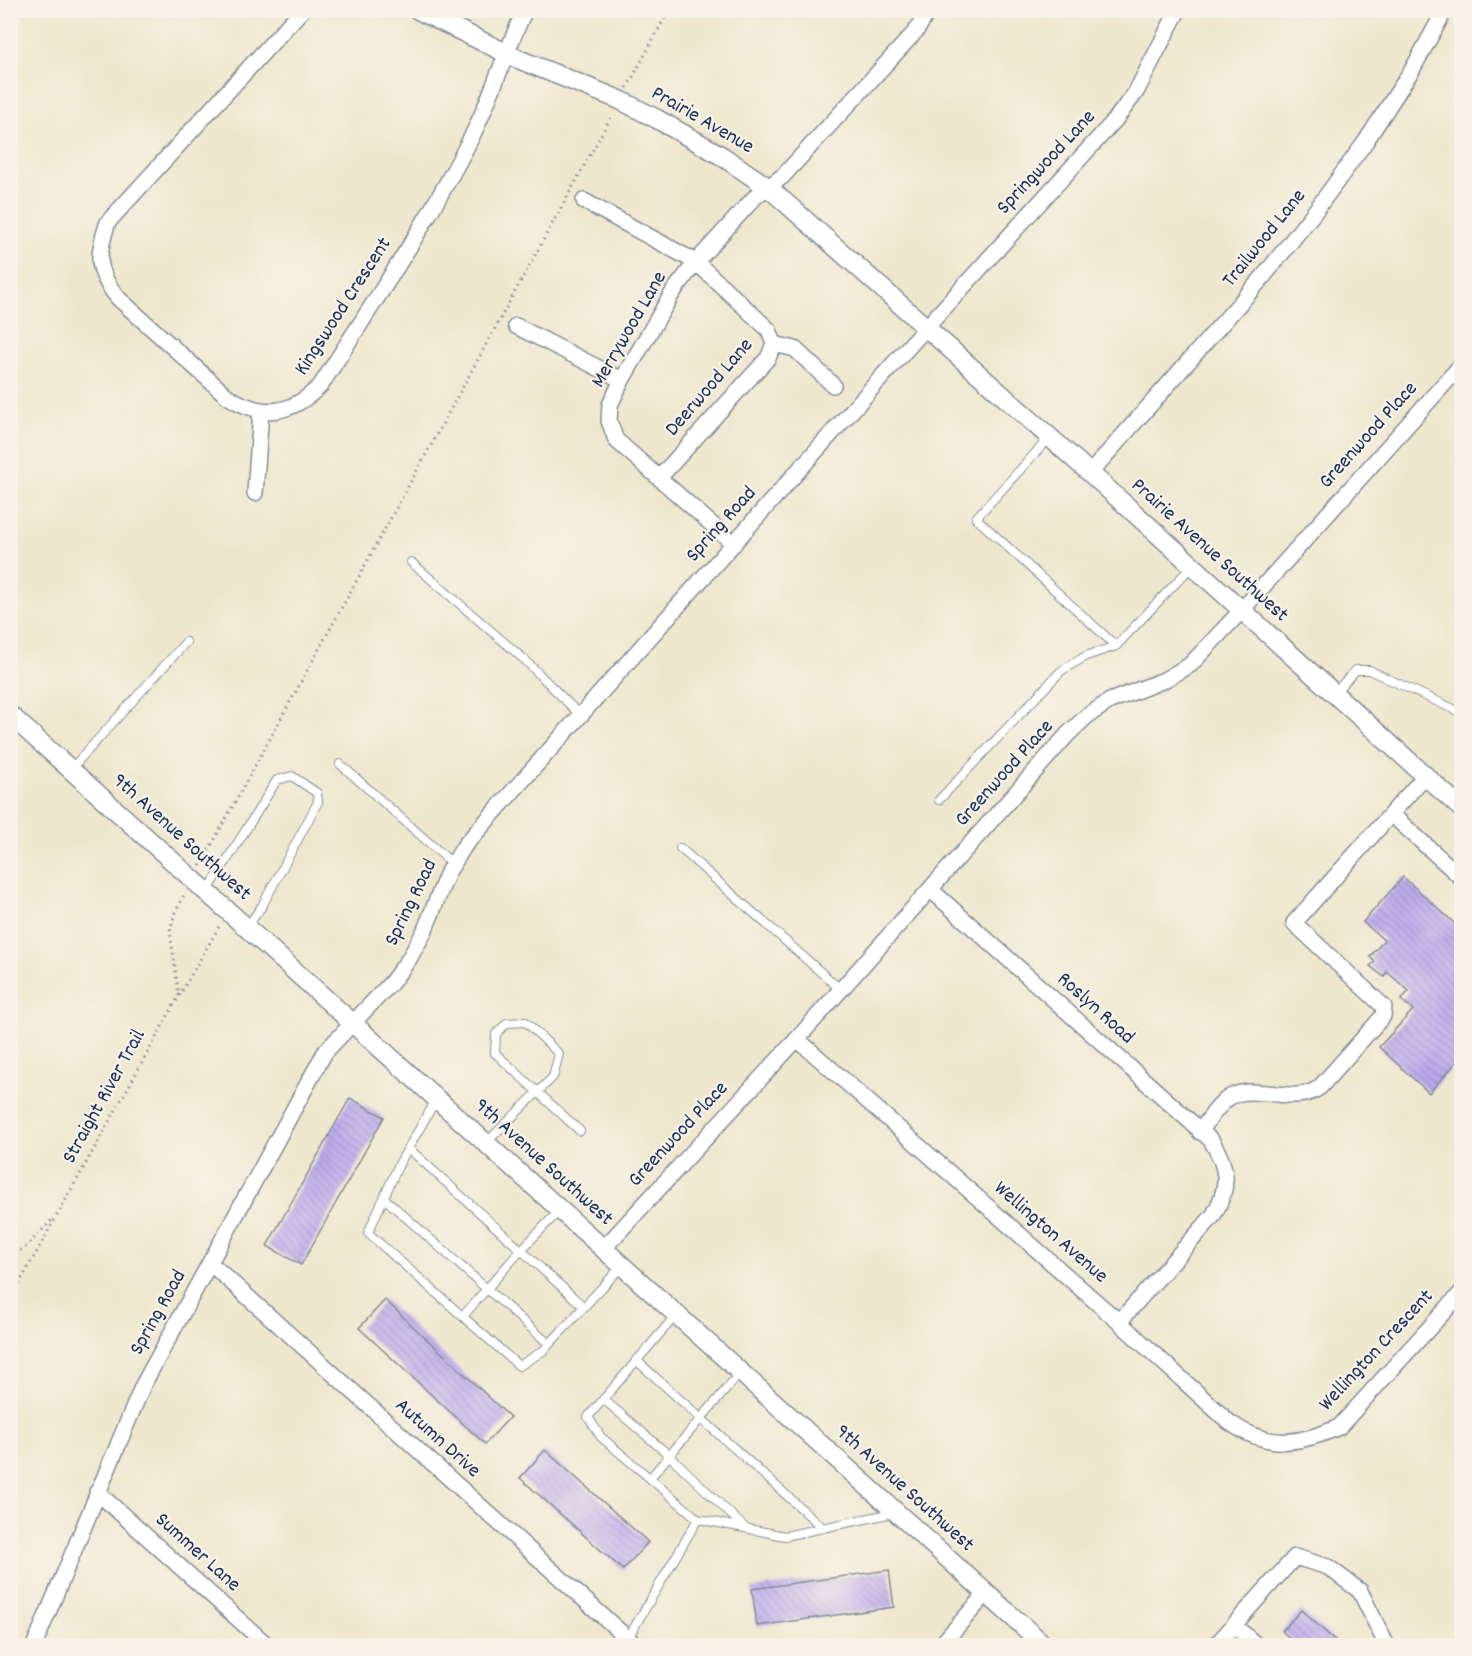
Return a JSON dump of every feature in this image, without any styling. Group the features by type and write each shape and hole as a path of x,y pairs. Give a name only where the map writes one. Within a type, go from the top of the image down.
{"street":[{"name":"Kingswood Crescent","path":"302,10 108,222 99,252 100,269 107,285 118,298 227,396 240,405 261,411 290,408 307,399 321,385 419,232 446,184 473,134 525,10"},
{"name":"Prairie Avenue","path":"418,10 506,53 620,100 671,126 769,188 925,328"},
{"name":"Merrywood Lane","path":"734,543 616,440 609,421 610,405 673,292 696,262 756,196 769,188 786,172 916,31 927,15 927,10"},
{"name":"Springwood Lane","path":"925,328 1115,120 1136,92 1178,10"},
{"name":"Trailwood Lane","path":"1090,473 1263,277 1317,210 1366,141 1412,70 1445,10"},
{"name":"Deerwood Lane","path":"584,201 696,262 769,330 774,344 768,358 659,478"},
{"path":"516,326 622,380"},
{"name":"Prairie Avenue Southwest","path":"925,328 1090,473 1461,809"},
{"name":"Spring Road","path":"34,1646 143,1385 325,1052 391,983 409,959 424,932 448,872 465,845 925,328"},
{"path":"774,344 795,349 833,385"},
{"name":"Greenwood Place","path":"604,1248 797,1039 1068,734 1087,716 1110,701 1164,681 1190,665 1461,364"},
{"path":"255,493 261,411"},
{"name":"9th Avenue Southwest","path":"10,715 353,1021 1045,1646"},
{"path":"1200,1132 1229,1097 1243,1092 1312,1094 1320,1088 1383,1016 1384,1007 1294,923 1425,776"},
{"path":"1391,814 1461,878"},
{"name":"Roslyn Road","path":"931,890 1200,1132 1212,1140 1224,1165 1226,1183 1222,1200 1213,1216 1119,1322"},
{"name":"Wellington Avenue","path":"797,1039 1119,1322 1229,1422 1245,1433 1284,1443"},
{"name":"Autumn Drive","path":"210,1263 632,1642"},
{"name":"Wellington Crescent","path":"1284,1443 1321,1435 1339,1427 1461,1292"},
{"name":"Summer Lane","path":"97,1492 268,1646"},
{"path":"1215,1646 1295,1557 1328,1566 1360,1591 1387,1646"},
{"path":"940,1646 986,1594"},
{"path":"1234,1625 1257,1646"}],"lane":[{"path":"1049,438 976,518 1116,646"},
{"path":"411,562 526,661 580,716"},
{"path":"939,800 1062,671 1086,656 1116,646 1192,566"},
{"path":"71,769 186,642"},
{"path":"1333,694 1356,670 1369,670 1461,713"},
{"path":"340,764 453,864"},
{"path":"207,892 278,780 292,776 317,793 318,802 262,906 247,927"},
{"path":"680,848 840,990"},
{"path":"487,1142 537,1093 553,1077 559,1054 526,1022 507,1023 496,1034 495,1053 537,1093 580,1131"},
{"path":"437,1098 408,1148 368,1233 519,1366 543,1351 623,1265"},
{"path":"408,1148 584,1307"},
{"path":"384,1198 549,1344"},
{"path":"463,1316 520,1250 561,1209"},
{"path":"677,1313 588,1417 601,1437 698,1519 785,1536 896,1512"},
{"path":"636,1360 823,1528"},
{"path":"650,1478 741,1372"},
{"path":"603,1399 669,1455 745,1528"},
{"path":"632,1642 698,1519"}],"path":[{"path":"179,996 170,931 175,913 669,10"},
{"name":"Straight River Trail","path":"10,1300 179,996 229,911"},
{"path":"10,1257 38,1236 58,1213"}],"building":[{"path":"1403,877 1461,929 1461,1057 1429,1093 1379,1047 1413,1010 1401,1000 1409,991 1387,972 1384,977 1370,966 1375,962 1370,957 1384,940 1363,922"},
{"path":"350,1098 384,1117 301,1265 267,1246"},
{"path":"385,1300 510,1417 485,1444 359,1328"},
{"path":"545,1450 648,1542 623,1570 520,1478"},
{"path":"889,1570 894,1607 757,1626 752,1589"},
{"path":"1301,1610 1341,1646 1298,1646 1282,1631"}]}
